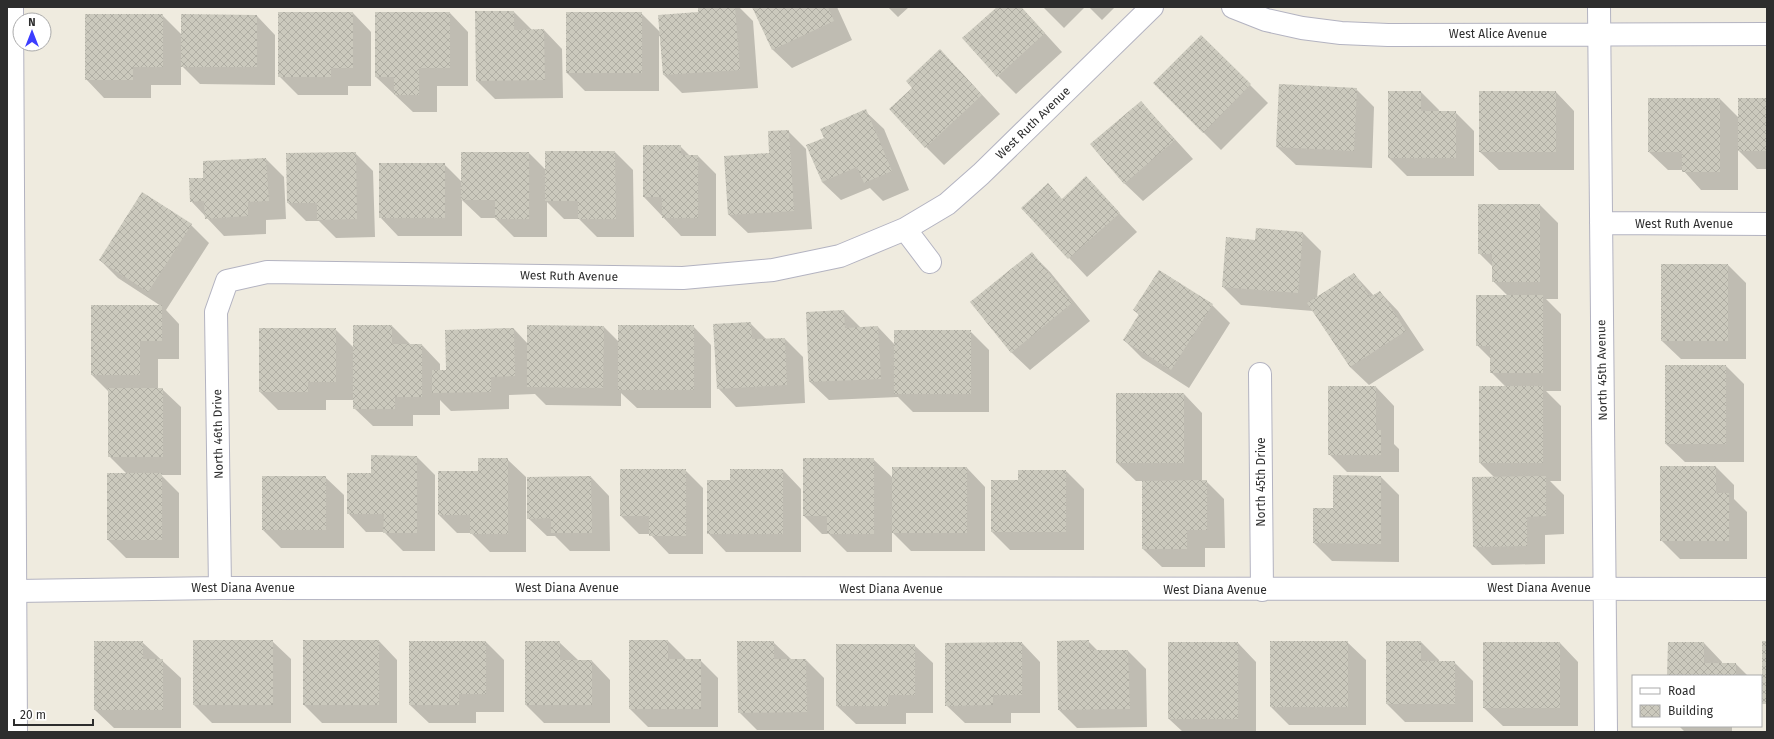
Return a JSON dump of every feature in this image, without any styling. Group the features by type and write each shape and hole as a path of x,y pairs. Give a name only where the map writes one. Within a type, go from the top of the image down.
{"street":[{"path":"12,7 10,379 16,591 16,732"},
{"name":"West Ruth Avenue","path":"227,281 267,272 683,278 773,270 840,256 905,229 947,204 981,174 1152,7"},
{"name":"West Alice Avenue","path":"1233,7 1266,20 1341,33 1388,35 1767,34"},
{"name":"North 45th Avenue","path":"1599,7 1606,732"},
{"name":"West Ruth Avenue","path":"1601,223 1767,224"},
{"path":"905,229 930,262"},
{"name":"North 46th Drive","path":"220,588 216,312 227,281"},
{"name":"North 45th Drive","path":"1260,374 1262,590"},
{"name":"West Diana Avenue","path":"16,591 220,588 1262,590 1605,588 1767,589"}],"building":[{"path":"698,7 735,7 740,70 663,75 658,15 698,12"},
{"path":"752,7 828,7 834,21 772,50"},
{"path":"997,7 1021,7 1045,33 997,77 962,38"},
{"path":"475,11 514,11 514,30 544,29 545,80 476,81"},
{"path":"278,12 353,12 353,68 331,68 331,77 278,77"},
{"path":"375,12 450,12 450,68 419,68 419,95 394,95 394,77 375,77"},
{"path":"566,12 642,12 642,73 566,73"},
{"path":"85,14 163,14 163,67 133,67 133,80 85,80"},
{"path":"181,14 257,15 257,67 181,67"},
{"path":"1201,35 1251,84 1203,133 1153,83"},
{"path":"940,49 982,95 925,148 889,109 912,88 906,81"},
{"path":"1279,84 1357,88 1354,151 1276,147"},
{"path":"1388,91 1421,91 1421,111 1456,111 1456,158 1388,158"},
{"path":"1479,91 1556,91 1556,152 1479,152"},
{"path":"1648,98 1720,98 1720,172 1682,172 1682,152 1648,152"},
{"path":"1738,98 1767,98 1767,151 1738,151"},
{"path":"1141,101 1175,140 1124,184 1090,144"},
{"path":"866,109 892,171 864,183 857,167 822,182 806,145 824,138 820,129"},
{"path":"789,130 794,211 728,215 724,156 769,153 768,131"},
{"path":"643,145 681,145 681,155 698,155 698,218 662,218 662,197 643,197"},
{"path":"545,151 615,151 616,219 578,219 578,201 545,201"},
{"path":"356,152 357,219 317,220 317,203 287,203 286,153"},
{"path":"461,152 529,152 529,219 495,219 495,200 461,200"},
{"path":"266,158 269,201 248,202 248,216 205,219 204,201 190,202 189,178 203,178 203,161"},
{"path":"379,163 445,163 445,218 379,218"},
{"path":"1086,176 1120,213 1068,259 1021,208 1048,183 1062,199"},
{"path":"142,192 192,224 148,292 99,260"},
{"path":"1478,204 1540,204 1540,282 1492,282 1492,254 1478,254"},
{"path":"1256,228 1303,232 1298,293 1222,287 1226,237 1255,240"},
{"path":"1032,252 1072,303 1011,353 970,302"},
{"path":"1661,264 1728,264 1728,341 1661,341"},
{"path":"1159,270 1213,304 1171,370 1123,340 1139,314 1133,310"},
{"path":"1354,273 1370,297 1380,291 1406,331 1350,367 1307,303"},
{"path":"1476,295 1543,295 1543,373 1490,373 1490,346 1476,346"},
{"path":"91,305 162,305 162,341 140,341 140,375 91,375"},
{"path":"844,310 845,328 878,326 881,379 809,382 806,312"},
{"path":"751,322 752,339 785,338 787,385 717,389 713,324"},
{"path":"353,325 392,325 392,344 422,344 422,397 395,397 395,409 353,409"},
{"path":"527,325 604,326 603,388 527,387"},
{"path":"618,325 694,325 694,390 618,390"},
{"path":"259,328 336,328 336,382 308,382 308,392 259,392"},
{"path":"514,328 515,376 491,377 491,392 432,393 432,370 446,370 445,330"},
{"path":"894,330 971,330 971,394 894,394"},
{"path":"1665,365 1726,365 1726,444 1665,444"},
{"path":"1328,386 1376,386 1376,430 1381,430 1381,455 1328,455"},
{"path":"1479,386 1543,386 1543,463 1479,463"},
{"path":"108,388 163,388 163,457 108,457"},
{"path":"1116,393 1184,393 1184,463 1116,463"},
{"path":"371,455 417,456 417,533 383,533 384,514 347,514 347,473 371,473"},
{"path":"478,458 508,458 508,534 470,534 470,515 438,515 438,471 478,471"},
{"path":"803,458 874,458 874,534 827,534 827,516 803,516"},
{"path":"1660,466 1716,466 1716,493 1729,493 1729,541 1660,541"},
{"path":"892,467 967,467 967,533 892,533"},
{"path":"620,469 686,469 686,536 649,536 649,516 620,516"},
{"path":"730,469 783,469 783,534 707,534 707,480 730,480"},
{"path":"1018,470 1066,470 1066,532 991,532 991,480 1018,480"},
{"path":"107,473 162,473 162,540 107,540"},
{"path":"1333,475 1381,476 1381,544 1313,543 1313,508 1333,508"},
{"path":"262,476 326,476 326,530 262,530"},
{"path":"591,476 592,533 551,533 551,518 527,519 527,477"},
{"path":"1546,476 1546,516 1527,517 1527,546 1473,547 1472,477"},
{"path":"1207,480 1207,530 1187,530 1187,549 1142,549 1142,481"},
{"path":"193,640 273,640 273,705 193,705"},
{"path":"303,640 379,640 379,705 303,705"},
{"path":"629,640 668,640 668,659 701,659 701,709 629,709"},
{"path":"1089,640 1089,650 1128,650 1130,709 1058,710 1057,641"},
{"path":"94,641 143,641 143,659 163,659 163,710 94,710"},
{"path":"409,641 486,641 486,694 459,694 459,705 409,705"},
{"path":"525,641 560,641 560,660 592,660 592,705 525,705"},
{"path":"737,641 774,641 774,659 806,659 807,712 738,713"},
{"path":"1270,641 1348,641 1348,707 1270,707"},
{"path":"1386,641 1421,641 1421,661 1455,661 1455,704 1386,704"},
{"path":"1762,641 1767,641 1767,704 1762,704"},
{"path":"1022,642 1022,695 993,695 993,705 945,706 945,643"},
{"path":"1168,642 1238,642 1238,719 1168,719"},
{"path":"1483,642 1560,642 1560,708 1483,708"},
{"path":"1668,642 1704,642 1704,663 1736,663 1736,675 1667,675"},
{"path":"836,644 915,644 915,695 888,695 888,706 836,706"}]}
